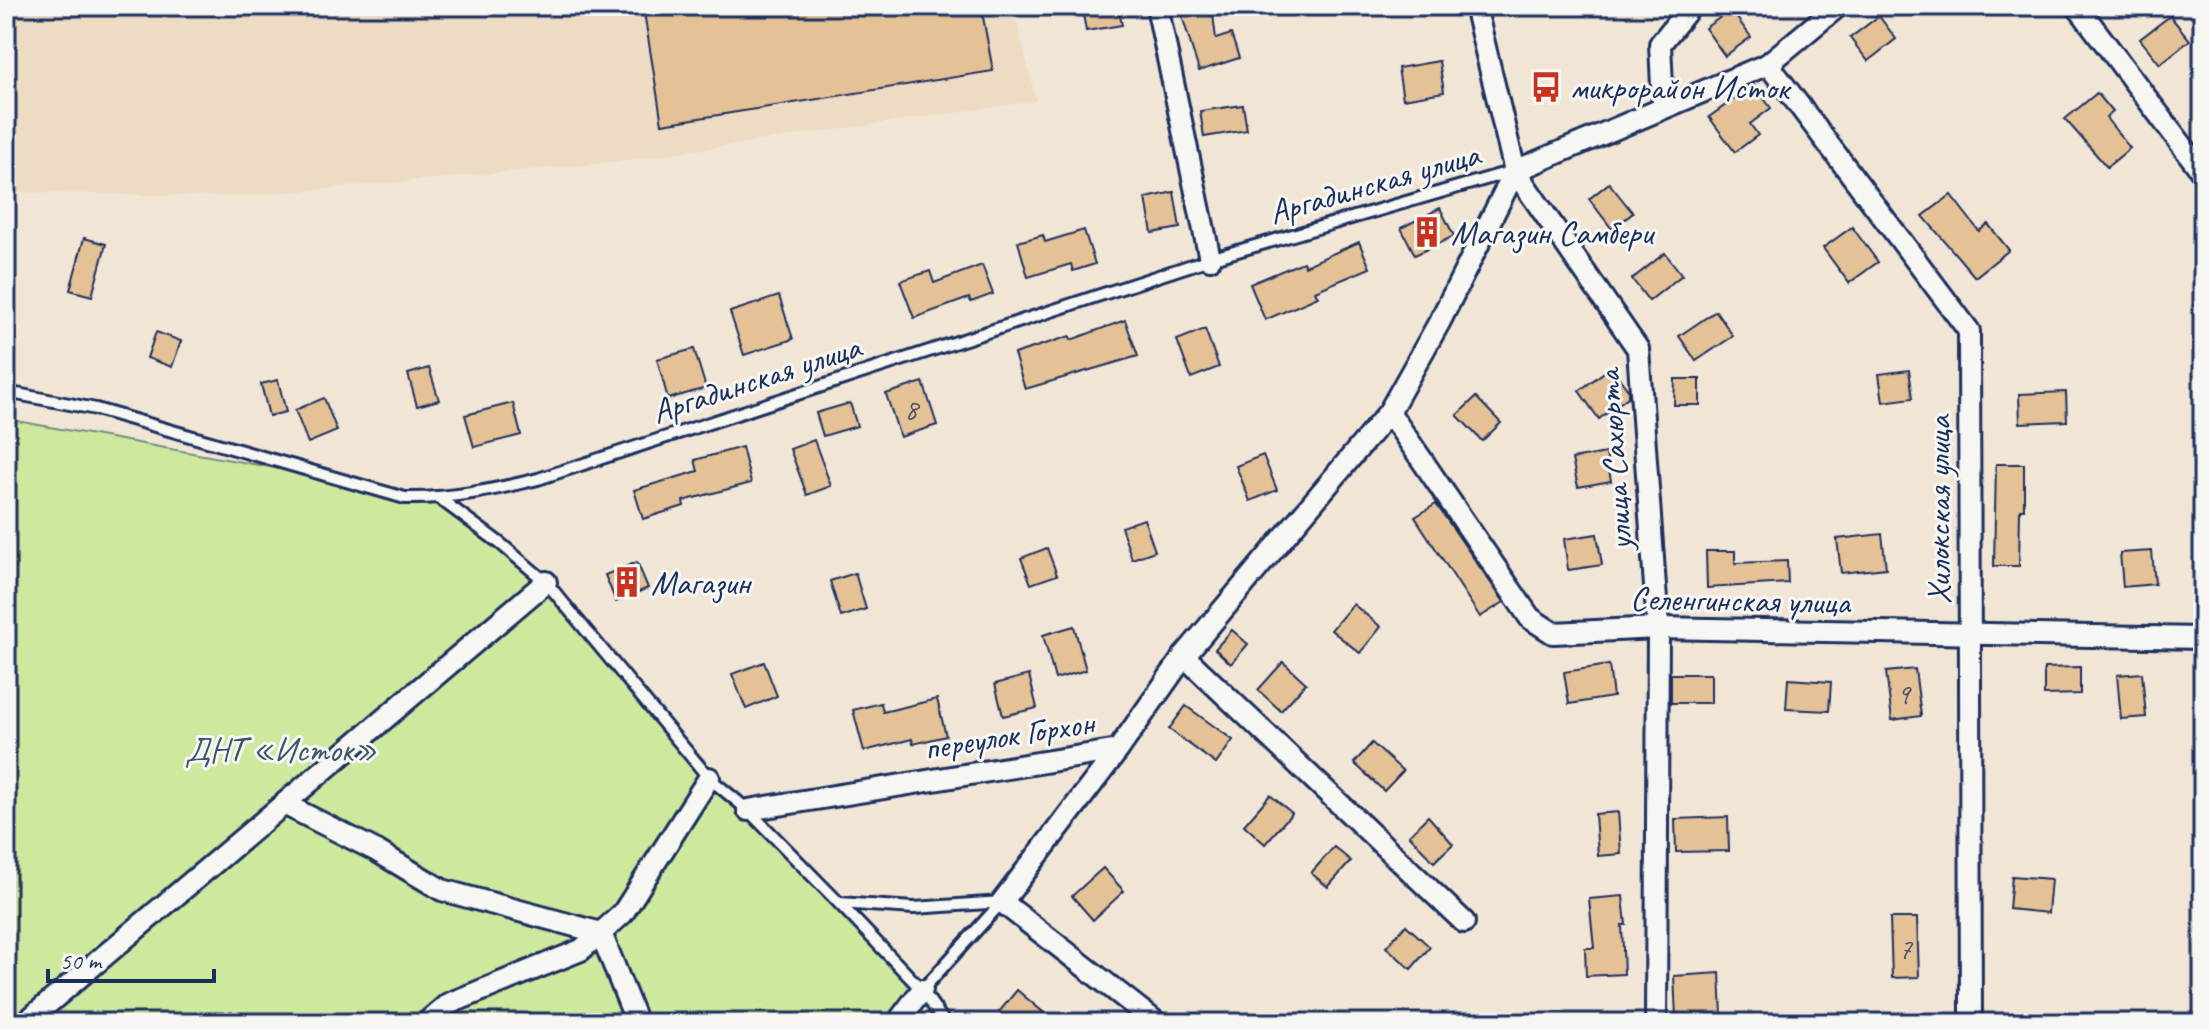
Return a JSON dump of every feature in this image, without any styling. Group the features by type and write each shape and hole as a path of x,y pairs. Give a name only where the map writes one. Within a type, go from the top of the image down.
{"street":[{"path":"1157,6 1210,259"},
{"path":"1475,6 1515,171 1768,64 1838,6"},
{"path":"1663,107 1660,44 1691,6"},
{"path":"2077,6 2203,173"},
{"name":"Хилокская улица","path":"1768,64 1969,331 1971,1023"},
{"name":"переулок Горхон","path":"748,810 1118,750 1184,656 1389,412 1440,321 1515,171"},
{"name":"улица Сахюрта","path":"1515,171 1638,349 1658,628 1656,1023"},
{"name":"Селенгинская улица","path":"1389,412 1530,618 1553,633 1658,628 2203,638"},
{"path":"25,1023 546,582"},
{"path":"1184,656 1464,922"},
{"path":"1118,750 1002,902 1157,1023"},
{"path":"426,1023 448,1004 581,950 601,933 623,913 709,778"},
{"path":"284,804 375,850 442,890 601,933"},
{"path":"601,933 637,1023"},
{"path":"897,1023 922,990"}],"lane":[{"name":"Аргадинская улица","path":"6,392 96,409 405,498 439,498 484,492 538,479 1210,259 1515,171"},
{"path":"439,498 546,582 709,778 748,810 839,903 922,990 945,1023"},
{"path":"839,903 914,908 1002,902"},
{"path":"922,990 1002,902"}],"shaded area":[{"path":"6,6 1013,6 1036,101 605,163 235,197 6,192"}],"green space":[{"name":"ДНТ «Исток»","path":"6,419 439,498 546,582 748,810 922,990 906,1023 6,1023"}],"building":[{"path":"643,6 981,6 993,71 662,124"},
{"path":"1118,6 1122,25 1086,31 1082,8"},
{"path":"1179,6 1212,6 1216,39 1231,34 1239,58 1199,71"},
{"path":"1731,10 1751,37 1725,56 1705,28"},
{"path":"1879,16 1896,39 1868,61 1850,38"},
{"path":"2170,16 2190,40 2160,64 2140,39"},
{"path":"1439,61 1444,92 1403,99 1398,68"},
{"path":"1754,85 1771,108 1750,124 1758,135 1735,152 1709,117"},
{"path":"2097,93 2113,112 2106,118 2130,148 2107,167 2065,119"},
{"path":"1243,105 1247,130 1204,137 1200,111"},
{"path":"1609,183 1633,213 1612,229 1589,199"},
{"path":"1174,192 1180,228 1152,233 1146,198"},
{"path":"1951,195 1979,231 1988,224 2009,250 1975,277 1923,216"},
{"name":"Магазин Самбери","path":"1440,208 1454,236 1415,255 1401,228"},
{"path":"1852,227 1878,262 1849,283 1823,248"},
{"path":"1084,230 1095,264 1073,271 1071,264 1028,277 1018,242 1043,235 1045,242"},
{"path":"84,238 106,244 92,296 70,290"},
{"path":"1359,242 1370,268 1315,291 1318,297 1265,320 1250,284 1303,262 1305,266"},
{"path":"1665,253 1682,275 1649,301 1632,279"},
{"path":"982,265 993,294 971,302 969,298 914,318 900,281 930,271 934,283"},
{"path":"779,296 793,339 744,355 730,312"},
{"path":"1716,311 1733,336 1696,361 1679,336"},
{"path":"1125,320 1138,356 1025,389 1014,354 1070,336 1071,340"},
{"path":"1205,329 1219,367 1191,378 1177,340"},
{"path":"156,332 181,341 172,367 147,358"},
{"path":"694,349 706,388 668,399 657,359"},
{"path":"1611,367 1628,390 1628,397 1599,419 1579,391"},
{"path":"429,368 439,400 417,406 408,374"},
{"path":"1909,370 1913,398 1883,402 1879,374"},
{"path":"1675,379 1700,379 1700,405 1674,405"},
{"path":"278,380 286,412 269,416 261,384"},
{"path":"923,382 937,425 900,437 886,394"},
{"path":"2066,392 2067,421 2020,423 2019,394"},
{"path":"1476,397 1501,423 1482,441 1457,415"},
{"path":"324,398 337,431 308,443 295,410"},
{"path":"513,403 521,435 474,447 465,415"},
{"path":"850,403 857,426 823,436 816,413"},
{"path":"814,440 831,486 807,495 790,449"},
{"path":"742,447 751,483 683,501 684,506 643,519 634,490 698,471 695,460"},
{"path":"1606,453 1611,481 1578,487 1572,459"},
{"path":"1263,455 1277,490 1250,501 1236,466"},
{"path":"1996,464 2024,464 2019,566 1994,566"},
{"path":"1436,504 1504,602 1480,617 1415,517"},
{"path":"1144,519 1155,551 1132,559 1121,527"},
{"path":"1597,534 1602,565 1568,570 1564,539"},
{"path":"1882,534 1886,568 1841,573 1837,539"},
{"path":"1047,548 1057,575 1031,584 1021,558"},
{"path":"1706,551 1735,551 1735,563 1787,561 1788,583 1707,588"},
{"path":"2152,551 2155,584 2123,587 2120,553"},
{"name":"Магазин","path":"637,562 648,588 616,602 605,575"},
{"path":"855,573 866,609 841,617 830,581"},
{"path":"1353,604 1381,627 1360,653 1331,630"},
{"path":"1074,626 1086,670 1055,679 1043,635"},
{"path":"1232,630 1248,644 1231,664 1215,649"},
{"path":"764,662 777,696 746,709 732,674"},
{"path":"1283,662 1306,683 1281,711 1258,690"},
{"path":"1609,665 1613,697 1569,704 1564,672"},
{"path":"2080,667 2080,694 2044,695 2044,668"},
{"path":"1915,669 1921,716 1892,720 1886,672"},
{"path":"2142,673 2146,717 2121,719 2117,675"},
{"path":"1671,674 1711,674 1711,703 1671,703"},
{"path":"1029,675 1037,708 1003,716 995,684"},
{"path":"1788,679 1831,682 1829,711 1786,709"},
{"path":"937,699 946,736 913,744 912,739 864,751 853,710 881,703 883,712"},
{"path":"1186,706 1233,740 1216,764 1169,729"},
{"path":"1372,743 1403,771 1384,791 1354,763"},
{"path":"1270,795 1292,813 1265,844 1244,825"},
{"path":"1618,812 1621,854 1598,856 1595,814"},
{"path":"1428,816 1453,844 1434,862 1409,835"},
{"path":"1728,817 1729,851 1676,852 1675,819"},
{"path":"1334,847 1351,861 1328,887 1311,873"},
{"path":"1103,868 1124,891 1093,920 1072,896"},
{"path":"2012,876 2051,879 2048,913 2009,909"},
{"path":"1623,896 1626,925 1622,925 1624,974 1586,976 1585,948 1594,948 1589,899"},
{"path":"1890,918 1917,918 1919,977 1892,978"},
{"path":"1406,925 1430,947 1411,969 1386,947"},
{"path":"1720,973 1722,1015 1676,1017 1674,976"},
{"path":"1017,990 1044,1013 1036,1023 1012,1023 999,1012"}],"place":[{"name":"микрорайон Исток","path":"1546,87"},
{"name":"Магазин Самбери","path":"1427,232"},
{"name":"Магазин","path":"627,582"}]}
